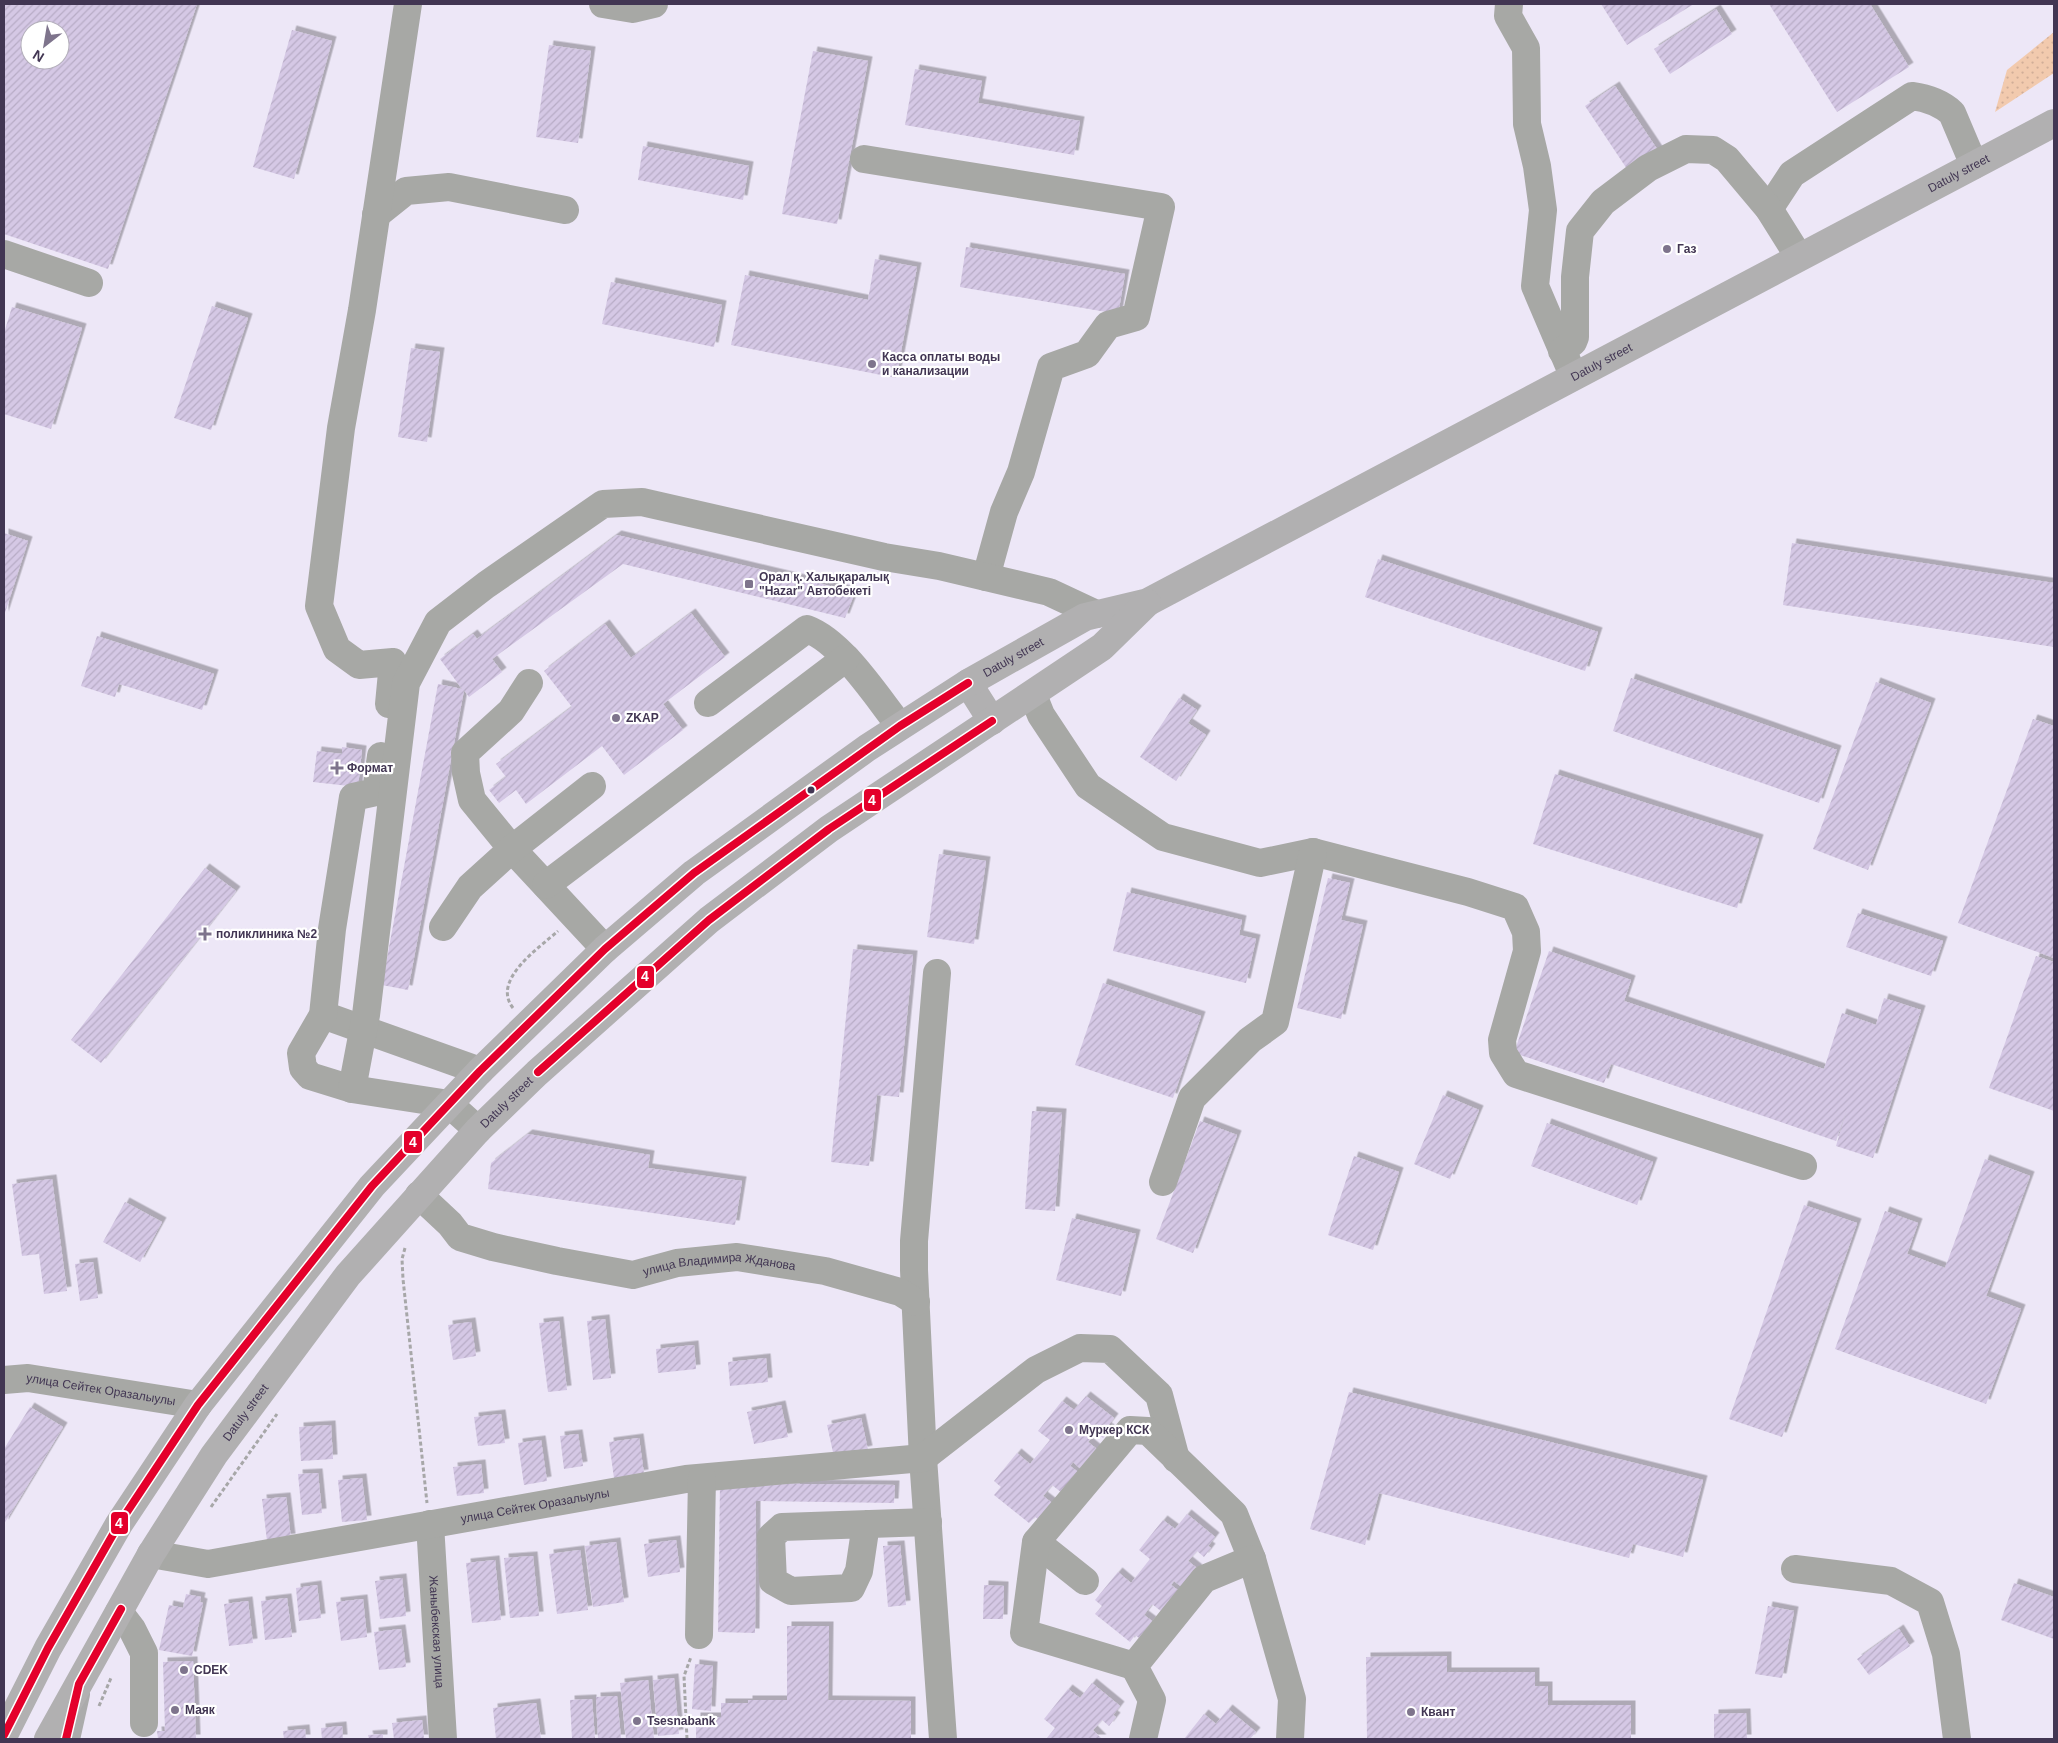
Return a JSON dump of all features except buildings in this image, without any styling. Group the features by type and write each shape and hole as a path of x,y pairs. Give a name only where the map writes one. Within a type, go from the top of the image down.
{"highway":[{"name":"Datuly street","path":"4,1735 12,1700 40,1663 119,1524 198,1405 372,1186 480,1070 605,949 694,873 900,726 968,683 1085,617 1148,602 2054,123"},
{"name":"Datuly street","path":"48,1739 151,1554 214,1455 348,1275 478,1130 537,1073 709,920 829,829 1033,695 1102,647 1148,602"},
{"path":"968,683 992,722"},
{"path":"40,1663 79,1684"}],"main road":[{"path":"66,1739 79,1684"}],"street":[{"path":"408,4 362,310 341,428 319,606 337,649 359,665 393,662 391,689 376,792 353,797 332,929 323,1015 301,1053 303,1068 310,1076 352,1089 449,1104 478,1130"},
{"path":"603,4 633,9 654,4"},
{"path":"1509,4 1508,16 1526,48 1527,124 1543,210 1535,286 1574,376"},
{"path":"1769,209 1792,174 1912,96 1924,98 1946,107 1952,113 1974,165"},
{"path":"1562,351 1573,342 1575,337 1575,277 1580,231 1602,202 1648,168 1686,149 1713,150 1727,159 1769,209 1799,257"},
{"path":"864,159 1161,207 1136,317 1108,325 1087,354 1050,367 1021,472 1004,512 986,577"},
{"path":"376,215 406,191 449,187 565,210"},
{"path":"4,254 89,283"},
{"path":"352,1089 364,1029 406,683 438,622 486,585 603,504 642,502 884,557 939,566 1049,592 1096,614"},
{"path":"708,703 807,629 819,634 846,658 900,726"},
{"path":"546,885 846,658"},
{"path":"529,683 511,711 465,753 466,773 472,800 512,848 605,949"},
{"path":"1033,695 1041,715 1088,786 1163,837 1260,863 1313,852 1468,892 1515,907 1526,932 1527,951 1502,1040 1503,1053 1516,1074 1802,1166"},
{"path":"443,927 470,887 512,848 592,786"},
{"path":"1163,1182 1192,1098 1250,1040 1276,1022 1313,852"},
{"path":"937,973 914,1241 923,1458 943,1739"},
{"path":"323,1015 480,1070"},
{"name":"улица Владимира Жданова","path":"419,1195 450,1224 460,1237 493,1247 558,1261 633,1275 676,1263 737,1257 825,1271 900,1292 916,1302"},
{"path":"923,1458 1036,1370 1080,1348 1110,1350 1159,1395 1176,1459"},
{"name":"улица Сейтек Оразалыулы","path":"4,1380 28,1378 198,1405"},
{"path":"1143,1739 1152,1700 1134,1666 1024,1633 1036,1542 1130,1430 1148,1431 1234,1514 1252,1560 1292,1700 1286,1733"},
{"name":"улица Сейтек Оразалыулы","path":"151,1554 208,1564 702,1478 923,1458"},
{"path":"698,1635 702,1478"},
{"path":"866,1524 928,1522"},
{"name":"Жаныбекская улица","path":"430,1524 443,1739"},
{"path":"1036,1542 1085,1581"},
{"path":"1134,1666 1204,1579 1252,1560"},
{"path":"1795,1568 1891,1581 1930,1602 1946,1654 1957,1739"},
{"path":"118,1612 132,1629 144,1653 144,1723"}],"path":[{"path":"528,1025 510,1005 506,991 508,981 520,965 575,916"},
{"path":"399,1253 405,1246 402,1259 403,1279 430,1524"},
{"path":"208,1511 281,1408"},
{"path":"687,1739 684,1676 698,1635"}],"shaded area":[{"path":"2054,32 2054,73 1995,112 2007,70"}],"transit line":[{"name":"4","path":"4,1735 48,1648 119,1524 198,1405 372,1186 480,1071 605,949 694,873 900,726 968,683"},
{"name":"4","path":"538,1072 709,920 829,829 992,721"},
{"name":"4","path":"66,1739 79,1684 121,1609"}],"place":[{"name":"Газ","path":"1667,249"},
{"name":"Касса оплаты воды и канализации","path":"872,364"},
{"name":"Орал қ. Халықаралық \"Hazar\" Автобекеті","path":"749,584"},
{"name":"ZKAP","path":"616,718"},
{"name":"Формат","path":"337,768"},
{"name":"поликлиника №2","path":"205,934"},
{"name":"Муркер КСК","path":"1069,1430"},
{"name":"CDEK","path":"184,1670"},
{"name":"Маяк","path":"175,1710"},
{"name":"Квант","path":"1411,1712"},
{"name":"Tsesnabank","path":"637,1721"}]}
